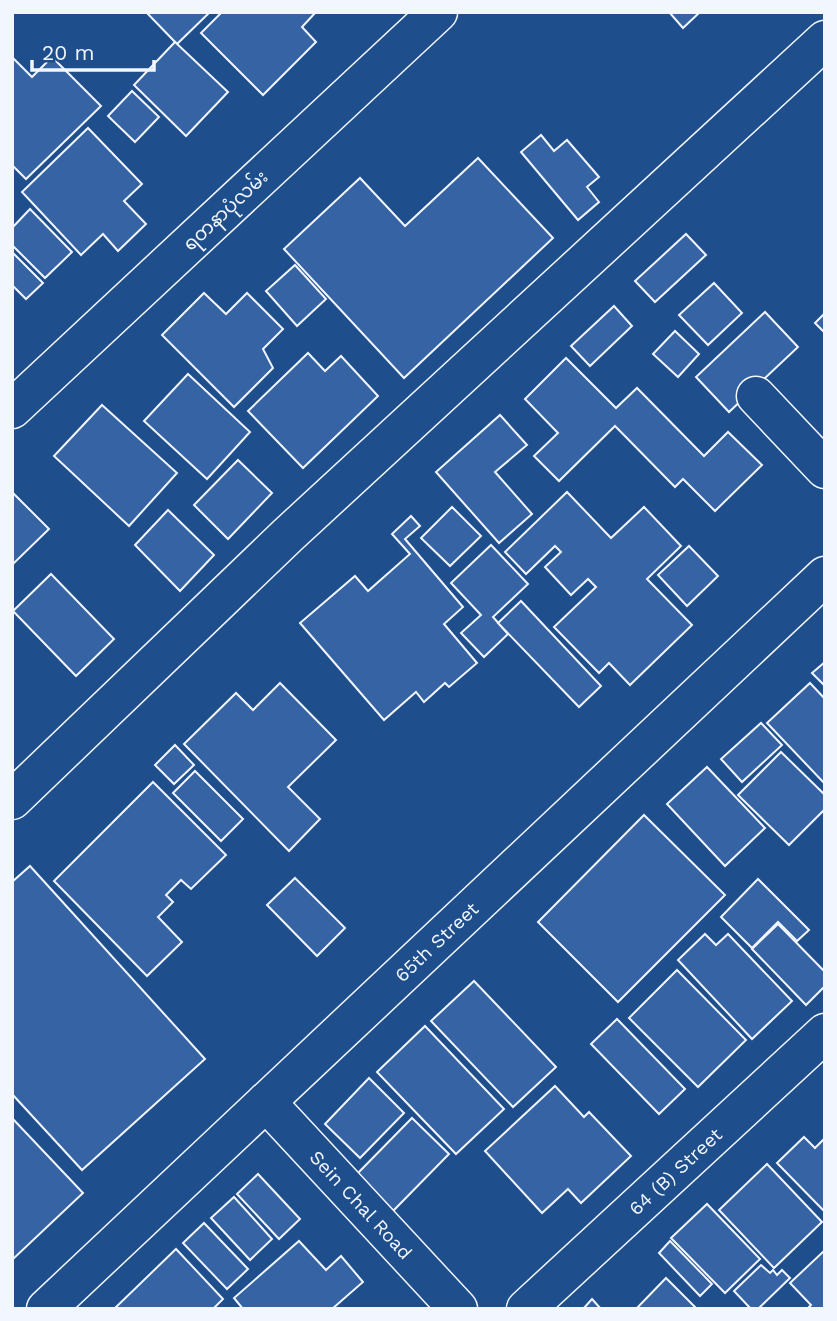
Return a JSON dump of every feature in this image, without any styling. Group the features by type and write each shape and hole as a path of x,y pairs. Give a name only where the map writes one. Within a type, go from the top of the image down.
{"street":[{"name":"ရတနာပုံလမ်း","path":"12,409 429,15"},
{"path":"12,800 288,535 825,40"},
{"path":"756,396 825,469"},
{"name":"65th Street","path":"46,1309 825,576"},
{"name":"64 (B) Street","path":"526,1309 825,1033"},
{"name":"Sein Chal Road","path":"266,1102 458,1309"}],"building":[{"path":"146,12 210,12 177,44"},
{"path":"222,12 316,12 302,27 316,42 263,95 201,33"},
{"path":"669,12 700,12 683,28"},
{"path":"175,42 228,92 186,136 134,85"},
{"path":"12,57 32,77 52,57 101,106 26,179 12,165"},
{"path":"132,91 159,117 135,142 108,116"},
{"path":"88,128 142,184 124,201 146,224 118,251 103,234 81,255 22,192"},
{"path":"541,135 554,151 567,140 599,177 587,187 599,202 578,220 521,152"},
{"path":"478,158 553,238 404,378 284,249 360,178 405,226"},
{"path":"30,209 72,252 45,278 12,245 12,228"},
{"path":"686,234 706,255 655,302 635,281"},
{"path":"12,252 43,283 26,299 12,285"},
{"path":"295,265 326,299 297,326 266,291"},
{"path":"714,283 742,313 708,345 679,315"},
{"path":"204,293 226,314 247,293 283,329 263,349 273,368 234,407 162,335"},
{"path":"614,306 632,326 590,366 571,346"},
{"path":"765,312 798,347 729,412 696,377"},
{"path":"825,313 825,333 815,323"},
{"path":"675,331 699,354 678,377 653,354"},
{"path":"308,353 325,371 341,356 378,396 303,468 248,411"},
{"path":"566,358 616,408 637,388 704,456 728,432 762,465 715,511 683,479 675,487 615,426 559,481 534,456 558,433 525,399"},
{"path":"188,374 250,432 207,479 144,421"},
{"path":"102,405 177,473 129,526 54,456"},
{"path":"500,415 527,445 495,472 532,514 499,543 436,472"},
{"path":"238,460 272,493 228,539 194,505"},
{"path":"12,492 49,529 12,565"},
{"path":"567,492 611,538 644,507 681,546 647,579 692,625 630,685 609,663 599,673 554,627 596,587 588,579 571,595 545,567 561,552 555,546 526,574 505,552"},
{"path":"452,507 481,536 450,566 421,538"},
{"path":"168,510 214,555 180,591 135,545"},
{"path":"411,516 420,526 405,539 463,607 444,624 477,663 449,687 445,683 424,702 416,692 384,720 300,623 355,576 368,591 410,554 392,534"},
{"path":"491,545 528,584 493,617 508,634 484,657 461,633 481,615 451,583"},
{"path":"689,546 718,576 687,606 658,575"},
{"path":"51,574 114,639 76,676 13,611"},
{"path":"521,601 601,686 579,707 498,623"},
{"path":"825,662 825,686 812,673"},
{"path":"280,683 336,740 288,787 320,819 289,851 184,744 236,693 253,710"},
{"path":"810,683 825,699 825,784 767,723"},
{"path":"761,723 782,745 742,782 721,759"},
{"path":"175,745 194,765 174,784 155,765"},
{"path":"781,752 825,795 825,809 789,845 738,795"},
{"path":"707,767 765,828 725,866 667,804"},
{"path":"195,771 243,819 221,841 173,793"},
{"path":"153,782 226,855 191,889 181,880 166,895 173,902 158,917 182,942 147,976 54,881"},
{"path":"644,815 725,895 618,1002 538,922"},
{"path":"30,866 205,1059 82,1170 12,1094 12,882"},
{"path":"295,878 345,928 317,956 267,905"},
{"path":"758,879 809,930 797,941 778,922 752,948 721,917"},
{"path":"778,924 825,972 825,986 806,1005 752,949"},
{"path":"705,934 716,945 728,934 792,1001 752,1039 678,960"},
{"path":"677,970 746,1040 698,1087 629,1018"},
{"path":"474,981 556,1067 513,1107 431,1021"},
{"path":"617,1019 685,1089 659,1114 591,1044"},
{"path":"425,1026 504,1109 456,1154 377,1072"},
{"path":"369,1078 404,1113 360,1158 325,1124"},
{"path":"555,1086 584,1117 589,1112 631,1156 581,1203 568,1189 542,1213 485,1151"},
{"path":"12,1118 83,1193 12,1260"},
{"path":"412,1118 449,1154 393,1211 356,1175"},
{"path":"804,1137 815,1148 825,1138 825,1212 777,1163"},
{"path":"767,1164 822,1222 774,1268 719,1210"},
{"path":"258,1174 300,1219 279,1239 237,1194"},
{"path":"234,1197 272,1239 250,1260 211,1218"},
{"path":"707,1204 760,1259 725,1293 671,1238"},
{"path":"204,1223 248,1269 227,1289 183,1243"},
{"path":"299,1241 326,1270 341,1256 363,1282 332,1309 243,1309 234,1298"},
{"path":"670,1241 712,1284 700,1296 659,1253"},
{"path":"176,1249 223,1299 213,1309 114,1309"},
{"path":"825,1250 825,1309 807,1309 811,1305 790,1283"},
{"path":"761,1265 770,1273 773,1270 777,1275 782,1270 790,1278 758,1309 751,1309 734,1291"},
{"path":"666,1278 697,1309 636,1309"},
{"path":"592,1299 601,1309 583,1309"}]}
